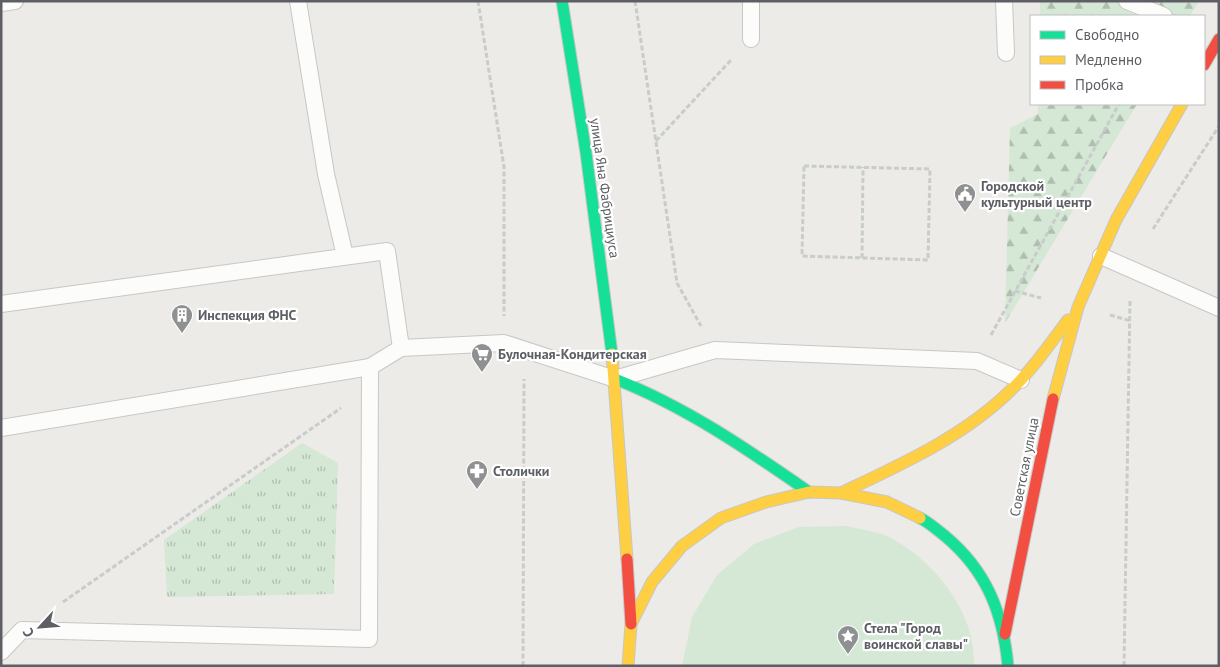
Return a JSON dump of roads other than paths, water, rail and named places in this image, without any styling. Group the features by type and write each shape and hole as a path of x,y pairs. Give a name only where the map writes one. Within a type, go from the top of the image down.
{"main road":[{"name":"улица Яна Фабрициуса","path":"562,1 586,153 615,379 631,624"},
{"path":"1205,63 1219,39"},
{"name":"Советская улица","path":"1005,634 1057,378 1078,307 1116,220 1181,105"},
{"name":"Советская улица","path":"841,493 900,465 989,410 1021,380 1078,307"},
{"path":"615,379 649,391 678,406 809,492"},
{"path":"628,666 631,624 652,582 682,546 721,518 766,502 809,492 841,493 887,502 928,522 964,552 990,590 1005,634 1011,663"}],"lane":[{"path":"1,3 15,1"},
{"path":"298,1 326,174 345,256"},
{"path":"751,1 751,39"},
{"path":"1004,1 1006,53"},
{"path":"1127,1 1162,15"},
{"path":"1205,33 1219,39"},
{"path":"1,304 388,251 401,348"},
{"path":"1101,256 1219,308"},
{"path":"1,428 370,367 401,348 504,343 615,379 715,350 977,361 1021,380"},
{"path":"1,652 22,630 370,638 372,386 370,367"}],"place":[{"name":"Городской культурный центр","path":"965,213"},
{"name":"Инспекция ФНС","path":"182,334"},
{"name":"Булочная-Кондитерская","path":"482,373"},
{"name":"Столички","path":"477,490"},
{"name":"Стела \"Город воинской славы\"","path":"848,655"}]}
